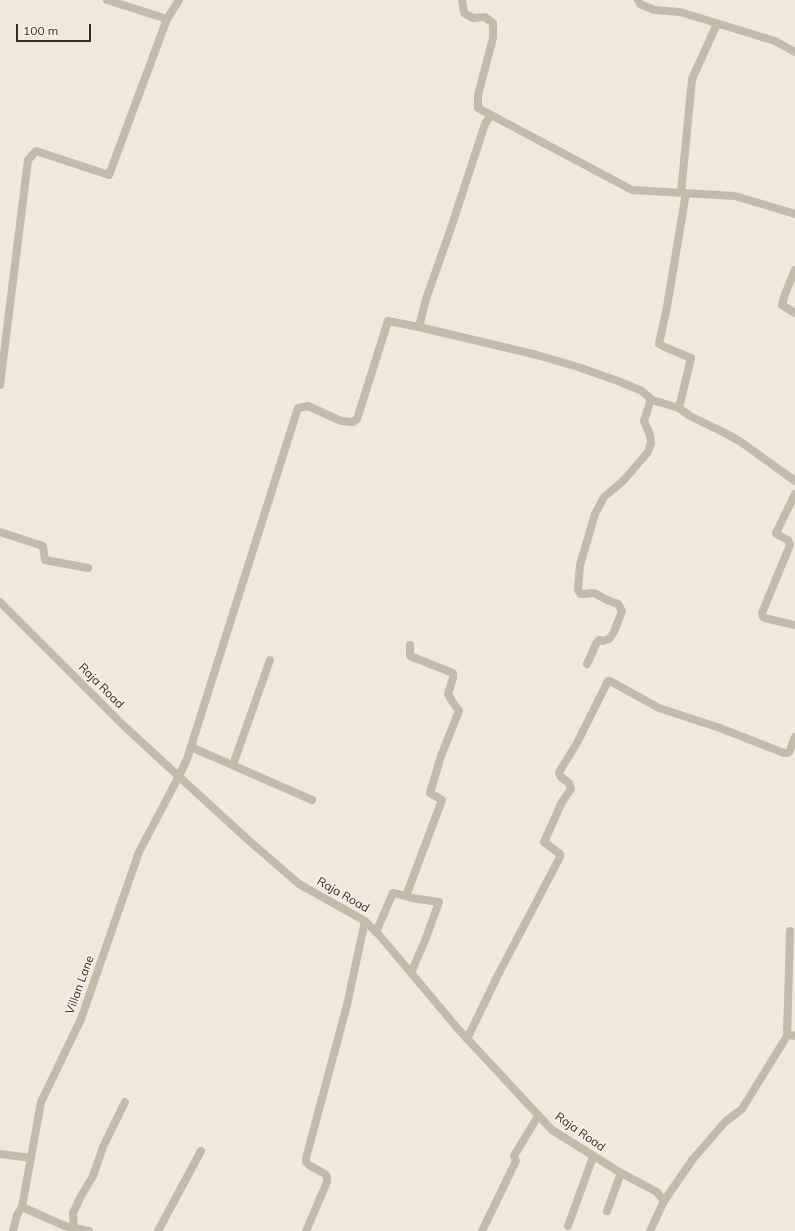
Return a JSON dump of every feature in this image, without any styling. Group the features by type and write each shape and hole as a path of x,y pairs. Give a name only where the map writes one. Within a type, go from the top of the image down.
{"street":[{"path":"108,0 167,19"},
{"path":"0,385 28,160 36,151 109,175 167,19 179,0"},
{"path":"462,0 464,13 473,18 485,17 493,23 492,38 478,95 478,108 632,190 736,196 795,214"},
{"path":"638,0 640,4 654,10 680,12 775,41 795,52"},
{"path":"679,408 691,358 659,344 667,307 683,193 692,79 717,24"},
{"path":"491,115 484,124 451,228 426,299 419,326 538,355 618,381 642,391 652,399 679,408 690,416 741,442 795,482"},
{"path":"795,270 782,305 795,313"},
{"name":"Villan Lane","path":"13,1231 17,1215 22,1207 41,1102 81,1019 139,852 187,759 298,408 308,406 341,421 353,422 357,419 388,320 419,326"},
{"path":"587,664 599,640 603,641 609,639 614,632 622,611 618,604 594,593 581,594 578,590 580,565 595,514 604,497 623,481 648,452 651,443 650,435 644,421 652,399"},
{"path":"795,494 776,533 788,540 790,545 762,613 763,617 765,618 795,625"},
{"path":"0,532 43,546 45,560 88,568"},
{"name":"Raja Road","path":"0,602 124,726 246,838 299,884 365,921 467,1039 552,1130 593,1157 657,1192 664,1202"},
{"path":"406,896 442,800 430,793 443,750 459,711 448,694 453,678 452,673 410,656 410,645"},
{"path":"233,765 270,660"},
{"path":"467,1039 498,975 560,857 560,854 544,842 562,802 571,788 569,783 561,777 561,769 577,743 608,682 610,681 659,708 720,728 784,753 788,753 795,737"},
{"path":"191,747 312,800"},
{"path":"376,932 393,893 412,898 439,902 411,973"},
{"path":"306,1231 327,1182 327,1177 325,1174 309,1166 306,1162 306,1158 347,1005 365,921"},
{"path":"650,1231 664,1202 693,1159 725,1122 742,1109 791,1036 790,930"},
{"path":"81,1230 73,1213 93,1176 103,1147 125,1102"},
{"path":"482,1231 516,1161 514,1156 538,1116"},
{"path":"158,1231 201,1151"},
{"path":"0,1154 31,1158"},
{"path":"568,1226 593,1157"},
{"path":"608,1211 621,1173"},
{"path":"22,1207 65,1226 81,1230"}]}
